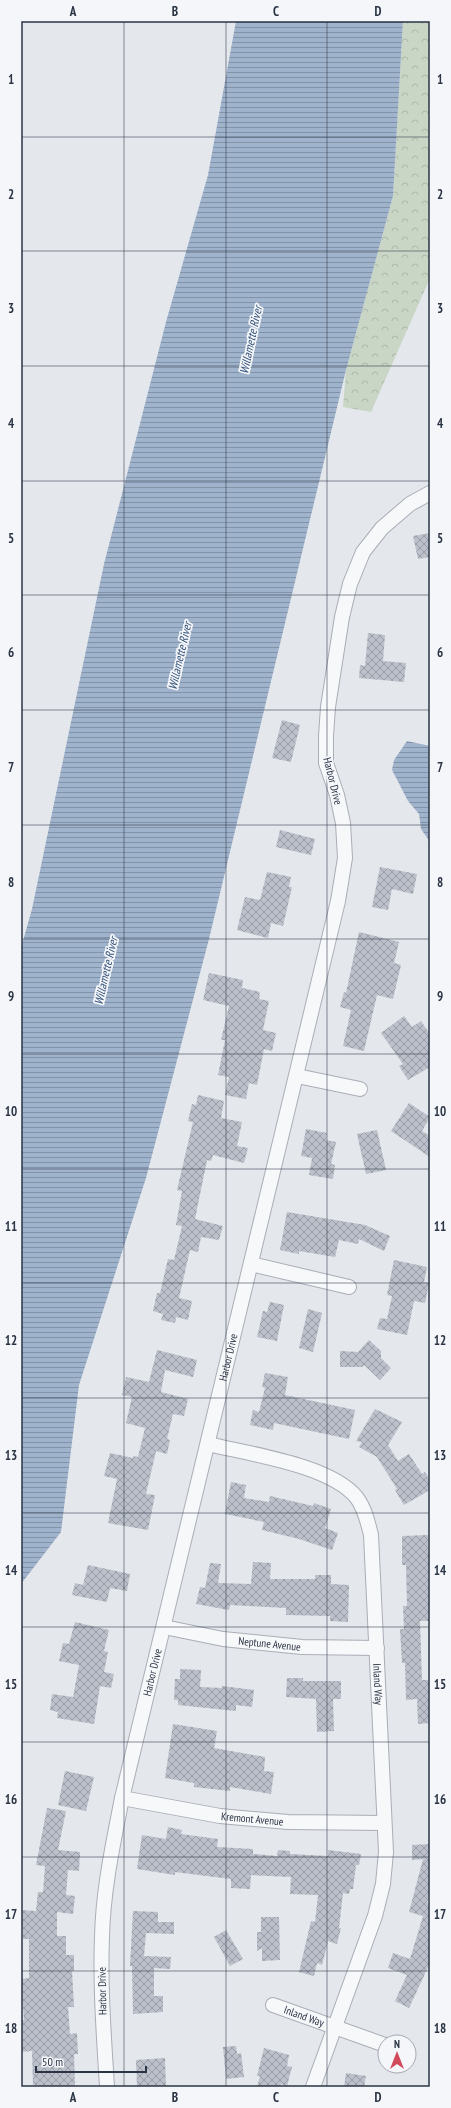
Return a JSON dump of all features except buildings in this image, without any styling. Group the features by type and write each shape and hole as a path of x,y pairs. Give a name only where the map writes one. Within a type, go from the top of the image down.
{"street":[{"name":"Harbor Drive","path":"107,2087 102,2003 102,1936 110,1858 122,1798 297,1076 338,901 345,858 343,822 337,795 326,763 328,708 342,617 350,584 363,552 382,528 410,504 430,493"},
{"path":"297,1076 360,1089"},
{"path":"251,1264 349,1287"},
{"name":"Inland Way","path":"208,1444 315,1470 338,1480 358,1498 367,1516 371,1535 386,1852 384,1871 375,1916 313,2087"},
{"name":"Neptune Avenue","path":"164,1627 223,1639 302,1647 377,1648"},
{"name":"Kremont Avenue","path":"122,1798 220,1816 258,1820 288,1822 384,1822"},
{"name":"Inland Way","path":"273,2005 377,2042"}],"green space":[{"path":"403,21 430,21 430,278 371,412 343,407 346,370 393,196"}],"water":[{"name":"Willamette River","path":"236,21 403,21 393,196 346,370 209,939 146,1178 79,1385 61,1532 21,1584 21,948 32,909 104,564 166,322 208,175"},
{"path":"407,741 430,746 430,842 421,829 419,814 408,801 392,770 394,760"}]}
